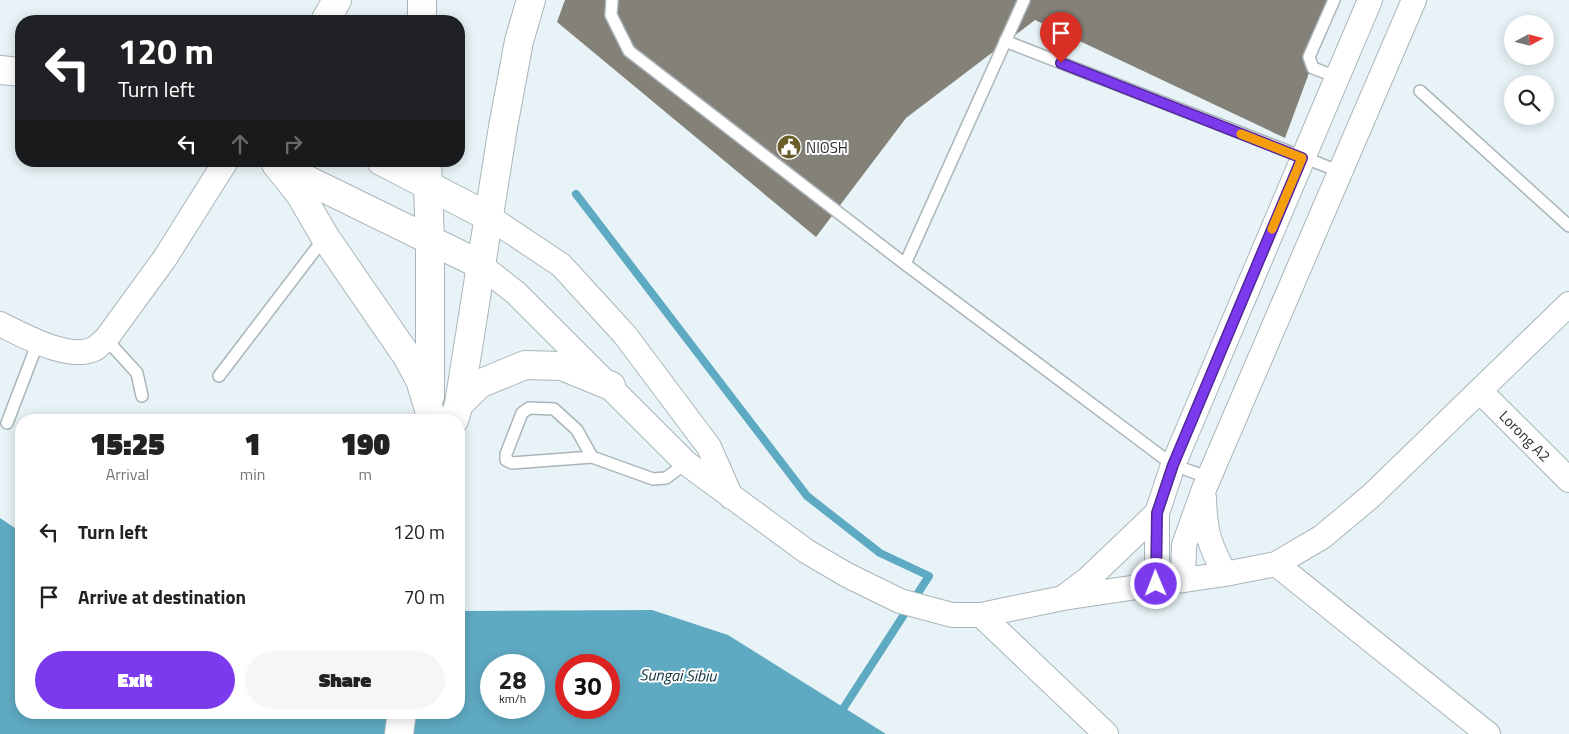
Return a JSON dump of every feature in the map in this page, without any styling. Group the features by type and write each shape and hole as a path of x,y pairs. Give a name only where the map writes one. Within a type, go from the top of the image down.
{"main road":[{"path":"328,15 337,0"},
{"path":"422,0 422,15"},
{"path":"443,414 489,217 519,41 531,0"},
{"path":"0,70 15,71"},
{"path":"277,167 300,194 325,237 407,356 420,380 443,414"},
{"path":"282,167 479,264"},
{"path":"404,167 427,173 489,217"},
{"path":"427,173 443,414"},
{"path":"443,414 478,384 526,365 562,366 611,386"},
{"path":"399,734 401,719"}],"street":[{"path":"1156,584 1157,513 1173,465 1370,0"},
{"path":"1183,580 1184,545 1207,483 1414,0"},
{"path":"0,324 38,342 62,350 83,352 95,349 106,339 165,258 222,167"},
{"path":"489,217 561,265 625,335 709,447 731,497"},
{"path":"479,264 516,293 686,463 731,497 806,551 847,576 900,601 952,615 980,614 1063,598 1225,574 1276,564 1322,537 1371,496 1569,304"},
{"name":"Lorong A2","path":"1480,392 1569,480"},
{"path":"1207,483 1205,529 1211,548 1225,574"},
{"path":"1063,598 1089,578 1157,513"},
{"path":"1276,564 1488,734"},
{"path":"980,614 1106,734"}],"lane":[{"path":"612,0 610,15 629,51 905,264 1173,465 1207,483"},
{"path":"905,264 1024,0"},
{"path":"1334,0 1309,57 1313,68 1337,77"},
{"path":"1005,42 1341,172"},
{"path":"1420,91 1569,226"},
{"path":"220,376 325,237"},
{"path":"106,339 137,373 142,396"},
{"path":"7,423 38,342"},
{"path":"592,456 577,430 559,412 554,409 529,408 522,413 506,454 506,460 512,463 592,456 653,479 666,478 686,463"}],"water":[{"name":"Sungai Sibiu","path":"0,518 15,528 15,719 465,719 465,611 652,610 728,635 886,734 0,734"}],"building":[{"path":"565,0 1336,0 1285,138 1035,20 906,118 816,237 557,22"}],"waterway":[{"path":"576,194 807,496 880,553 929,576 839,715"}],"slow traffic":[{"path":"1241,134 1302,158 1272,229"}],"place":[{"name":"NIOSH","path":"789,147"}],"route":[{"path":"1061,63 1302,158 1173,465 1157,513 1156,584"}]}
